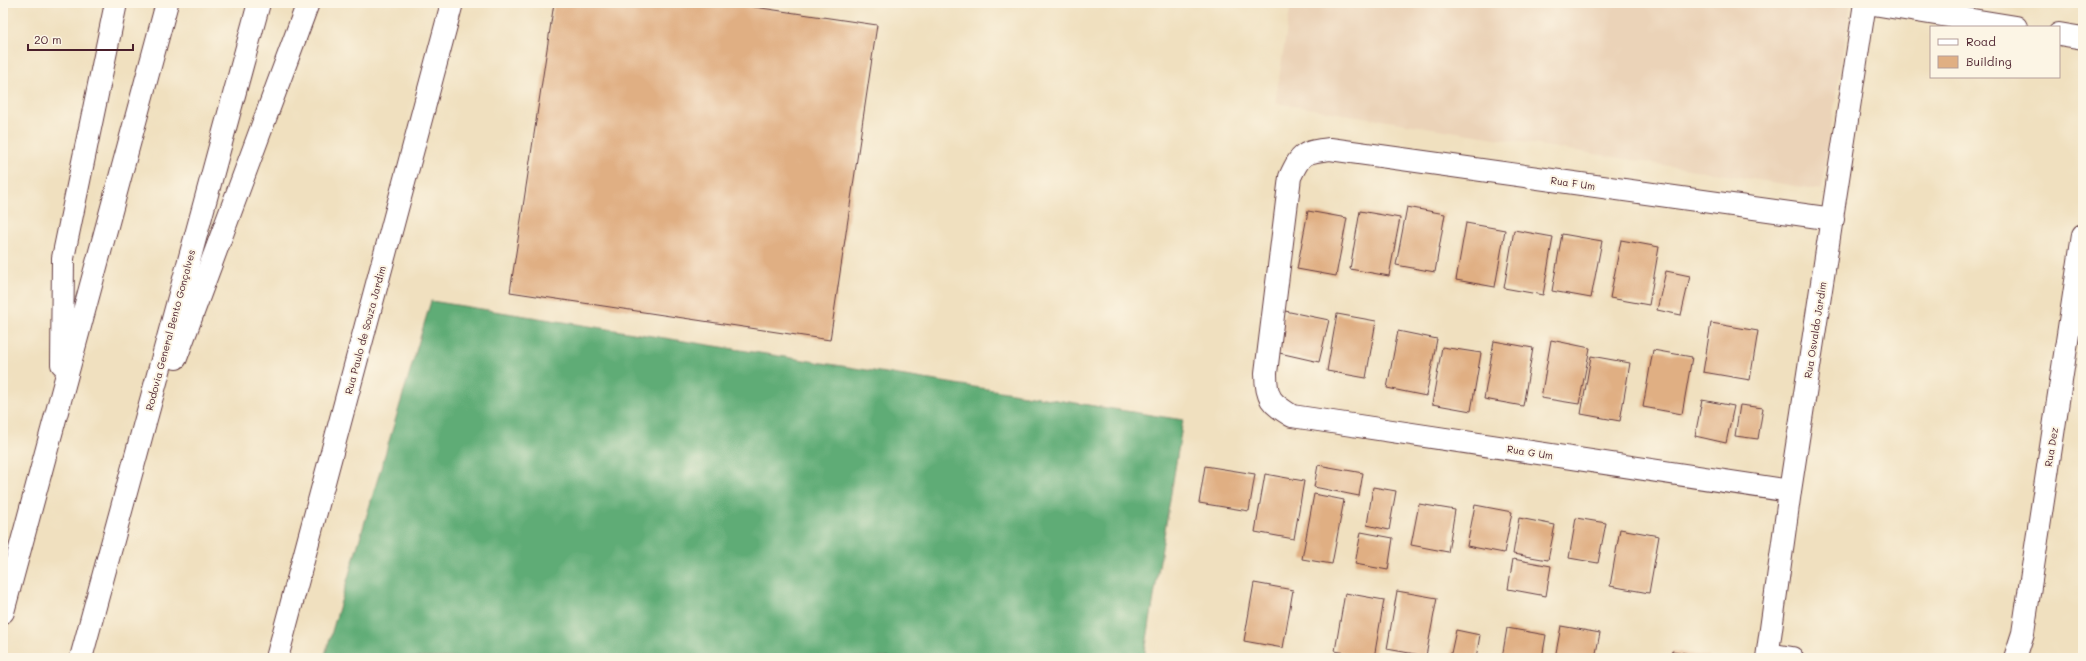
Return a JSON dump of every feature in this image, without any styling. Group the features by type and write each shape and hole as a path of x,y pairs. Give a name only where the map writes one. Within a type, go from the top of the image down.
{"main road":[{"path":"62,397 63,258 116,3"},
{"path":"3,612 167,3"},
{"name":"Rodovia General Bento Gonçalves","path":"81,658 260,3"},
{"path":"126,490 308,3"},
{"name":"Rua Paulo de Souza Jardim","path":"277,658 452,3"},
{"path":"1866,3 2010,26"},
{"name":"Rua Osvaldo Jardim","path":"1768,656 1790,491 1866,3"},
{"path":"2060,34 2083,38"},
{"name":"Rua F Um","path":"1273,404 1266,387 1266,373 1290,176 1299,159 1313,151 1330,149 1833,219"},
{"name":"Rua Dez","path":"2015,658 2023,634 2083,235"},
{"name":"Rua G Um","path":"1273,404 1292,416 1790,491"},
{"path":"1768,656 1792,658"}],"shaded area":[{"path":"1291,3 1851,3 1821,190 1275,103"}],"green space":[{"path":"431,301 1183,420 1144,658 324,658"}],"building":[{"path":"554,3 727,3 877,25 830,340 510,292"},
{"path":"1407,207 1445,214 1435,272 1396,265"},
{"path":"1308,211 1347,218 1336,276 1297,269"},
{"path":"1360,211 1400,218 1389,276 1350,269"},
{"path":"1466,223 1505,230 1495,287 1456,280"},
{"path":"1514,230 1553,237 1543,295 1504,288"},
{"path":"1562,234 1602,241 1591,298 1552,291"},
{"path":"1621,240 1659,247 1649,305 1610,298"},
{"path":"1666,271 1690,276 1681,315 1657,310"},
{"path":"1285,311 1329,320 1319,362 1275,352"},
{"path":"1337,314 1376,321 1366,378 1327,371"},
{"path":"1711,323 1758,331 1750,380 1703,372"},
{"path":"1398,331 1437,339 1426,396 1387,388"},
{"path":"1551,340 1590,348 1579,404 1541,398"},
{"path":"1494,341 1533,348 1523,406 1484,399"},
{"path":"1442,347 1481,353 1471,411 1432,404"},
{"path":"1653,350 1692,357 1682,414 1643,407"},
{"path":"1591,356 1630,363 1620,421 1581,414"},
{"path":"1702,400 1734,406 1726,443 1695,436"},
{"path":"1740,405 1763,408 1758,439 1735,436"},
{"path":"1318,465 1363,473 1359,496 1314,487"},
{"path":"1205,466 1255,474 1249,511 1199,503"},
{"path":"1265,474 1304,481 1294,539 1255,532"},
{"path":"1373,487 1396,491 1389,530 1367,525"},
{"path":"1314,494 1344,500 1332,564 1302,559"},
{"path":"1419,504 1455,510 1448,552 1411,545"},
{"path":"1475,505 1512,512 1504,553 1467,546"},
{"path":"1519,518 1555,525 1548,560 1513,554"},
{"path":"1576,518 1606,523 1598,563 1569,558"},
{"path":"1620,529 1659,536 1649,593 1610,586"},
{"path":"1361,532 1393,538 1388,570 1355,564"},
{"path":"1513,559 1551,566 1546,596 1508,589"},
{"path":"1254,583 1293,590 1283,648 1244,641"},
{"path":"1397,591 1437,598 1426,656 1387,649"},
{"path":"1345,593 1384,600 1374,658 1335,651"},
{"path":"1561,626 1600,633 1595,658 1555,658"},
{"path":"1507,628 1546,635 1542,658 1502,658"},
{"path":"1456,630 1480,635 1476,658 1450,658"},
{"path":"1672,651 1708,657 1708,658 1670,658"}]}
